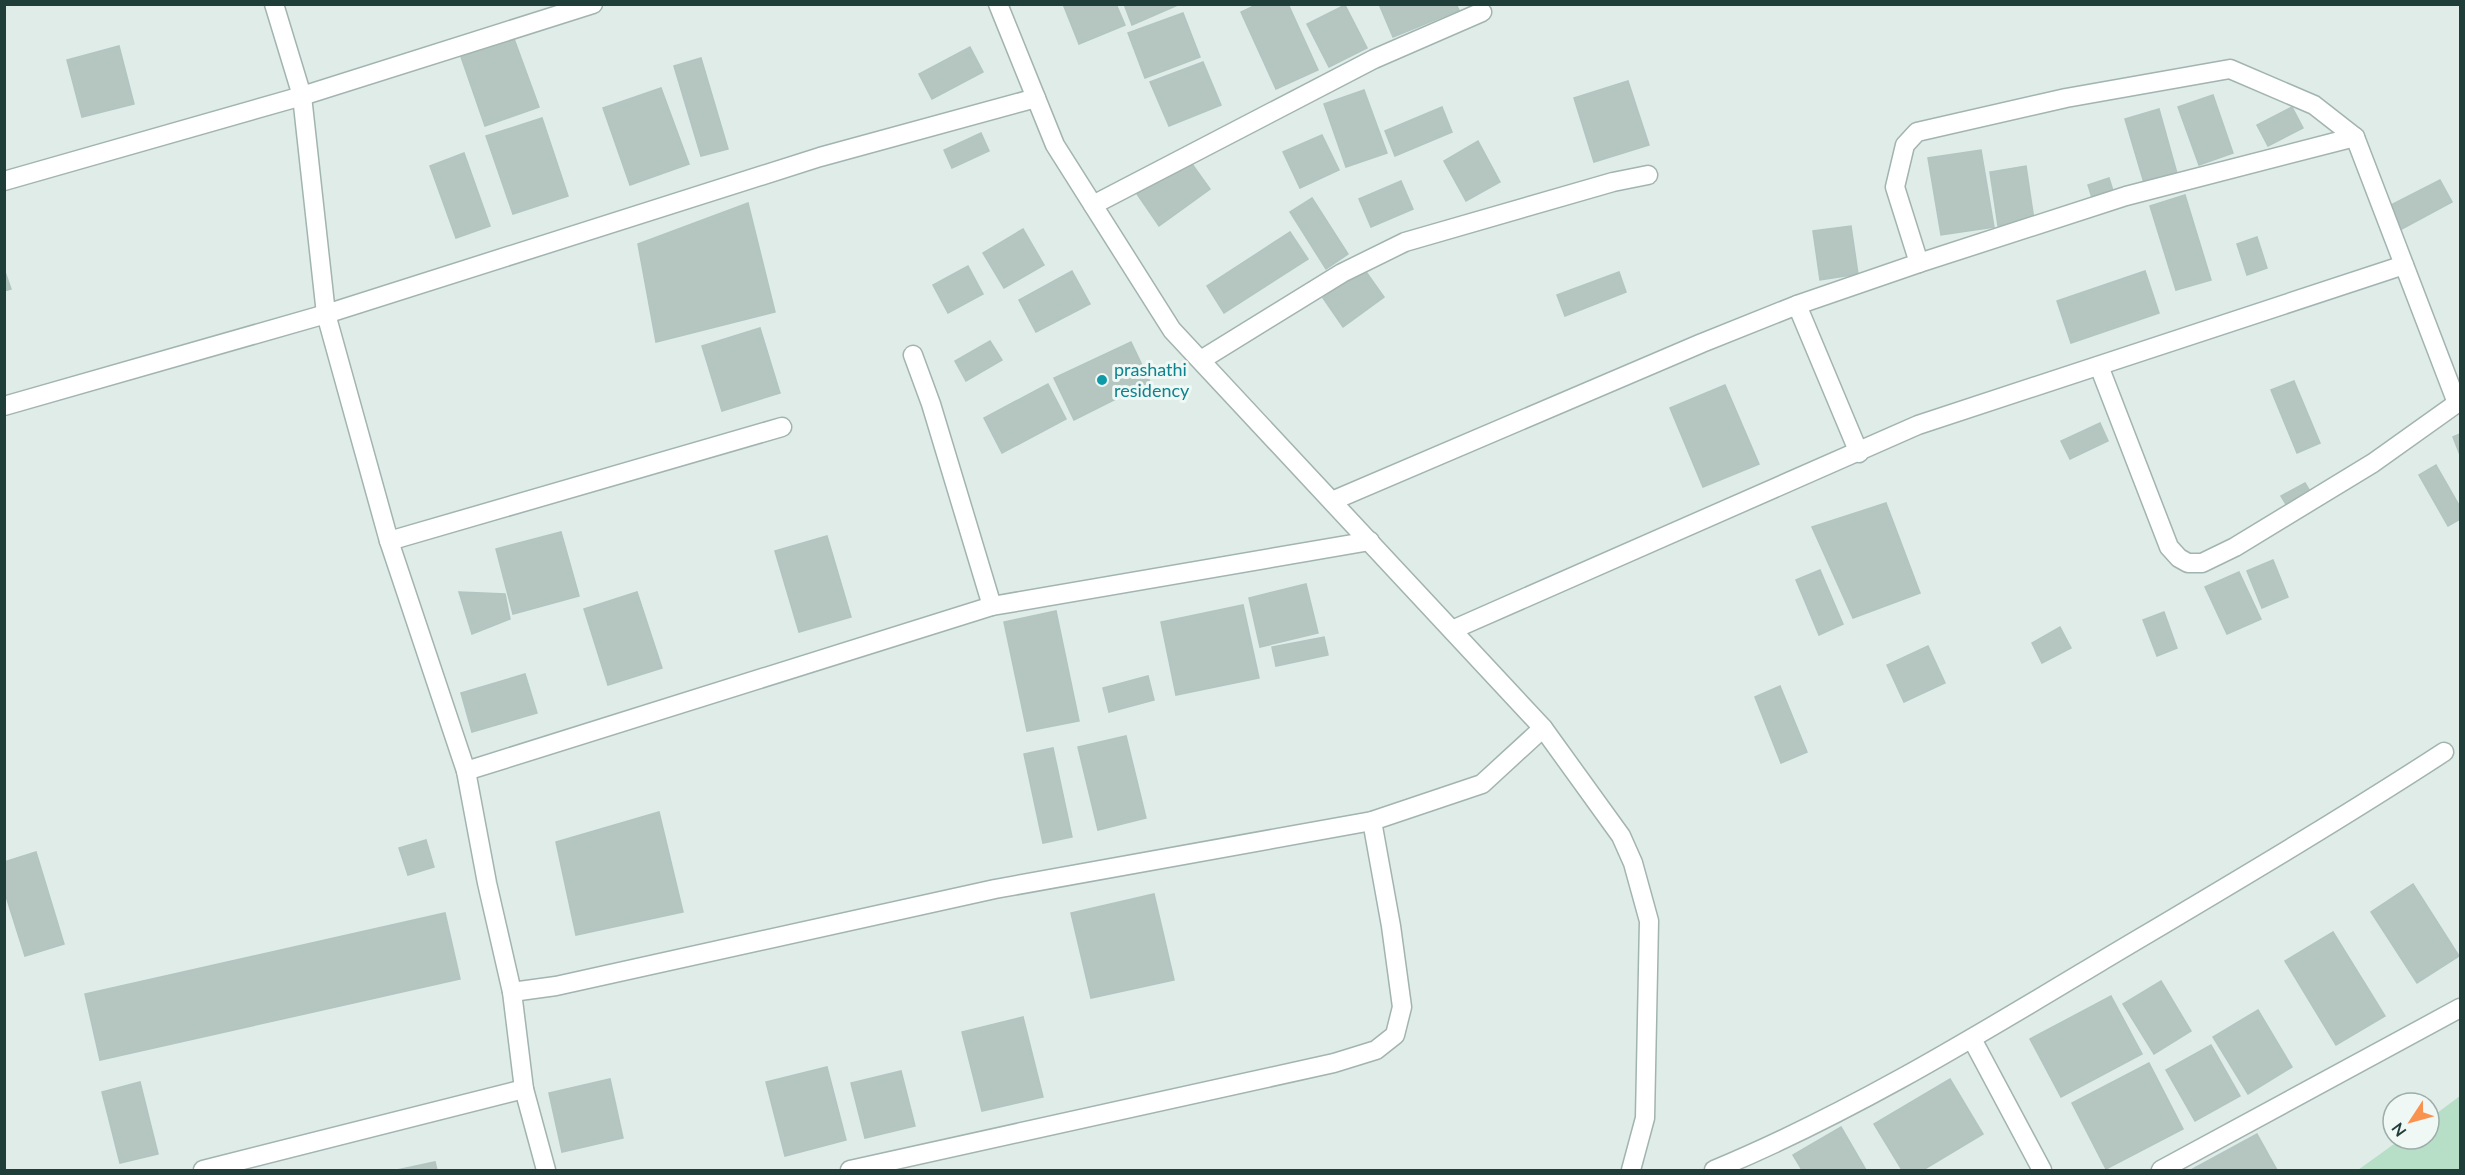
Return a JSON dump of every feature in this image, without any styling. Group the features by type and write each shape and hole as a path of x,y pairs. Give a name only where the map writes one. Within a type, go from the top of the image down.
{"street":[{"path":"274,4 302,96 327,314 389,541 466,771 487,884 512,992 524,1089 546,1170"},
{"path":"4,181 302,96 593,4"},
{"path":"998,4 1055,145 1172,330 1543,728 1621,836 1633,863 1649,921 1645,1118 1631,1170"},
{"path":"1093,205 1374,59 1482,12"},
{"path":"1919,263 1895,187 1905,145 1917,132 2066,98 2230,69 2314,105 2355,136 2459,402 2373,463 2245,541 2202,563 2188,563 2179,558 2169,547 2099,366"},
{"path":"4,406 327,314 820,157 1036,98"},
{"path":"1332,501 1702,343 1797,305 2126,196 2355,136"},
{"path":"1201,360 1342,273 1405,242 1613,182 1648,175"},
{"path":"1452,630 1859,453 1918,425 2404,265"},
{"path":"1797,305 1859,453"},
{"path":"912,355 931,404 992,606"},
{"path":"389,541 782,427"},
{"path":"466,771 992,606 1370,541"},
{"path":"512,992 556,986 995,889 1372,821 1482,784 1543,728"},
{"path":"1714,1170 1776,1144 1972,1039 2211,896 2444,752"},
{"path":"850,1170 1334,1063 1376,1050 1395,1035 1402,1007 1391,926 1372,821"},
{"path":"2161,1170 2460,1008"},
{"path":"1972,1039 2042,1170"},
{"path":"203,1170 524,1089"}],"green space":[{"path":"2460,1096 2460,1170 2358,1170 2384,1151 2441,1151 2441,1110"}],"building":[{"path":"1063,4 1116,4 1125,25 1079,44"},
{"path":"1124,4 1180,4 1132,25"},
{"path":"1258,4 1288,4 1318,70 1276,89 1241,12"},
{"path":"1379,4 1456,4 1459,10 1393,37"},
{"path":"1345,5 1367,48 1329,67 1307,24"},
{"path":"1183,13 1200,57 1145,78 1128,33"},
{"path":"513,36 539,107 485,126 460,54"},
{"path":"119,46 134,104 82,117 67,60"},
{"path":"970,47 983,72 932,99 919,74"},
{"path":"701,58 728,149 701,156 674,66"},
{"path":"1203,62 1221,105 1169,126 1150,82"},
{"path":"1628,81 1649,145 1594,162 1574,98"},
{"path":"661,88 689,164 630,185 603,108"},
{"path":"1364,90 1387,153 1346,167 1324,104"},
{"path":"2213,95 2233,153 2199,165 2178,107"},
{"path":"1442,107 1452,132 1395,156 1385,131"},
{"path":"2292,107 2303,128 2268,146 2257,125"},
{"path":"2159,109 2178,177 2145,186 2125,119"},
{"path":"542,118 568,196 513,214 486,136"},
{"path":"981,133 989,151 952,168 944,150"},
{"path":"1322,135 1339,170 1300,188 1283,152"},
{"path":"1478,141 1500,182 1466,201 1444,161"},
{"path":"1981,150 1994,227 1941,235 1928,158"},
{"path":"464,153 490,226 456,238 430,166"},
{"path":"1187,157 1210,189 1159,226 1137,194"},
{"path":"2026,166 2034,220 1998,226 1990,172"},
{"path":"2109,178 2115,197 2094,204 2088,185"},
{"path":"2440,180 2452,202 2400,230 2387,207"},
{"path":"1401,181 1413,209 1371,227 1359,199"},
{"path":"2185,195 2211,280 2176,290 2150,206"},
{"path":"1312,198 1348,254 1326,269 1290,212"},
{"path":"748,203 775,312 656,342 638,244"},
{"path":"1851,226 1858,274 1820,280 1813,231"},
{"path":"1023,229 1044,265 1004,288 983,253"},
{"path":"1290,232 1308,259 1224,313 1207,286"},
{"path":"2257,237 2267,268 2247,275 2237,244"},
{"path":"968,266 983,294 948,313 933,285"},
{"path":"4,269 11,289 4,291"},
{"path":"1364,269 1384,297 1343,327 1323,298"},
{"path":"1072,271 1090,304 1036,332 1019,300"},
{"path":"2145,271 2159,313 2071,343 2057,301"},
{"path":"1619,272 1626,292 1565,316 1557,295"},
{"path":"760,328 780,393 722,411 702,346"},
{"path":"990,341 1002,360 966,381 955,361"},
{"name":"prashathi residency","path":"1131,342 1150,382 1074,420 1054,378"},
{"path":"2294,381 2320,443 2297,453 2271,390"},
{"path":"1048,384 1066,419 1002,453 984,418"},
{"path":"1725,385 1759,464 1703,487 1670,408"},
{"path":"2100,423 2108,441 2070,459 2061,441"},
{"path":"2460,434 2460,455 2453,437"},
{"path":"2436,465 2460,507 2460,519 2448,526 2419,475"},
{"path":"2305,483 2311,493 2287,506 2281,496"},
{"path":"1886,503 1920,593 1853,618 1812,527"},
{"path":"561,532 579,596 513,614 496,549"},
{"path":"827,536 851,617 799,632 775,551"},
{"path":"2273,560 2288,597 2262,608 2247,571"},
{"path":"1820,570 1843,624 1819,635 1796,580"},
{"path":"2239,572 2261,619 2227,634 2205,587"},
{"path":"1306,584 1318,633 1260,647 1249,598"},
{"path":"459,592 505,594 510,619 472,634"},
{"path":"637,592 662,668 608,685 584,609"},
{"path":"1243,605 1259,678 1176,695 1161,622"},
{"path":"1056,611 1079,721 1027,731 1004,622"},
{"path":"2164,612 2177,648 2157,656 2143,620"},
{"path":"2060,627 2071,648 2042,663 2032,643"},
{"path":"1324,637 1328,655 1276,666 1272,647"},
{"path":"1928,646 1945,683 1904,702 1887,665"},
{"path":"525,674 537,713 472,732 461,693"},
{"path":"1148,676 1154,700 1109,712 1103,688"},
{"path":"1780,686 1807,752 1781,763 1755,697"},
{"path":"1126,736 1146,818 1098,830 1078,747"},
{"path":"1053,748 1072,837 1043,843 1024,754"},
{"path":"659,812 683,912 576,935 556,842"},
{"path":"426,840 434,867 408,875 399,848"},
{"path":"36,852 64,944 25,956 4,890 4,862"},
{"path":"2413,884 2459,956 2417,983 2371,912"},
{"path":"1154,894 1174,980 1091,998 1071,913"},
{"path":"445,913 460,979 100,1060 85,994"},
{"path":"2333,932 2385,1016 2336,1045 2285,961"},
{"path":"2161,981 2191,1031 2154,1054 2123,1004"},
{"path":"2111,996 2142,1054 2061,1097 2030,1039"},
{"path":"2258,1010 2292,1067 2248,1094 2213,1037"},
{"path":"1023,1017 1043,1097 982,1111 962,1032"},
{"path":"2211,1045 2240,1096 2195,1121 2166,1070"},
{"path":"2149,1063 2183,1129 2106,1169 2072,1103"},
{"path":"827,1067 846,1140 785,1156 766,1082"},
{"path":"901,1071 915,1126 865,1138 851,1083"},
{"path":"610,1079 623,1138 562,1152 549,1093"},
{"path":"1950,1079 1983,1134 1923,1170 1902,1170 1874,1124"},
{"path":"140,1082 158,1154 120,1163 102,1092"},
{"path":"1841,1127 1866,1170 1802,1170 1793,1155"},
{"path":"2257,1134 2277,1170 2191,1170"},
{"path":"435,1162 437,1170 397,1170"}],"place":[{"name":"prashathi residency","path":"1102,380"}]}
